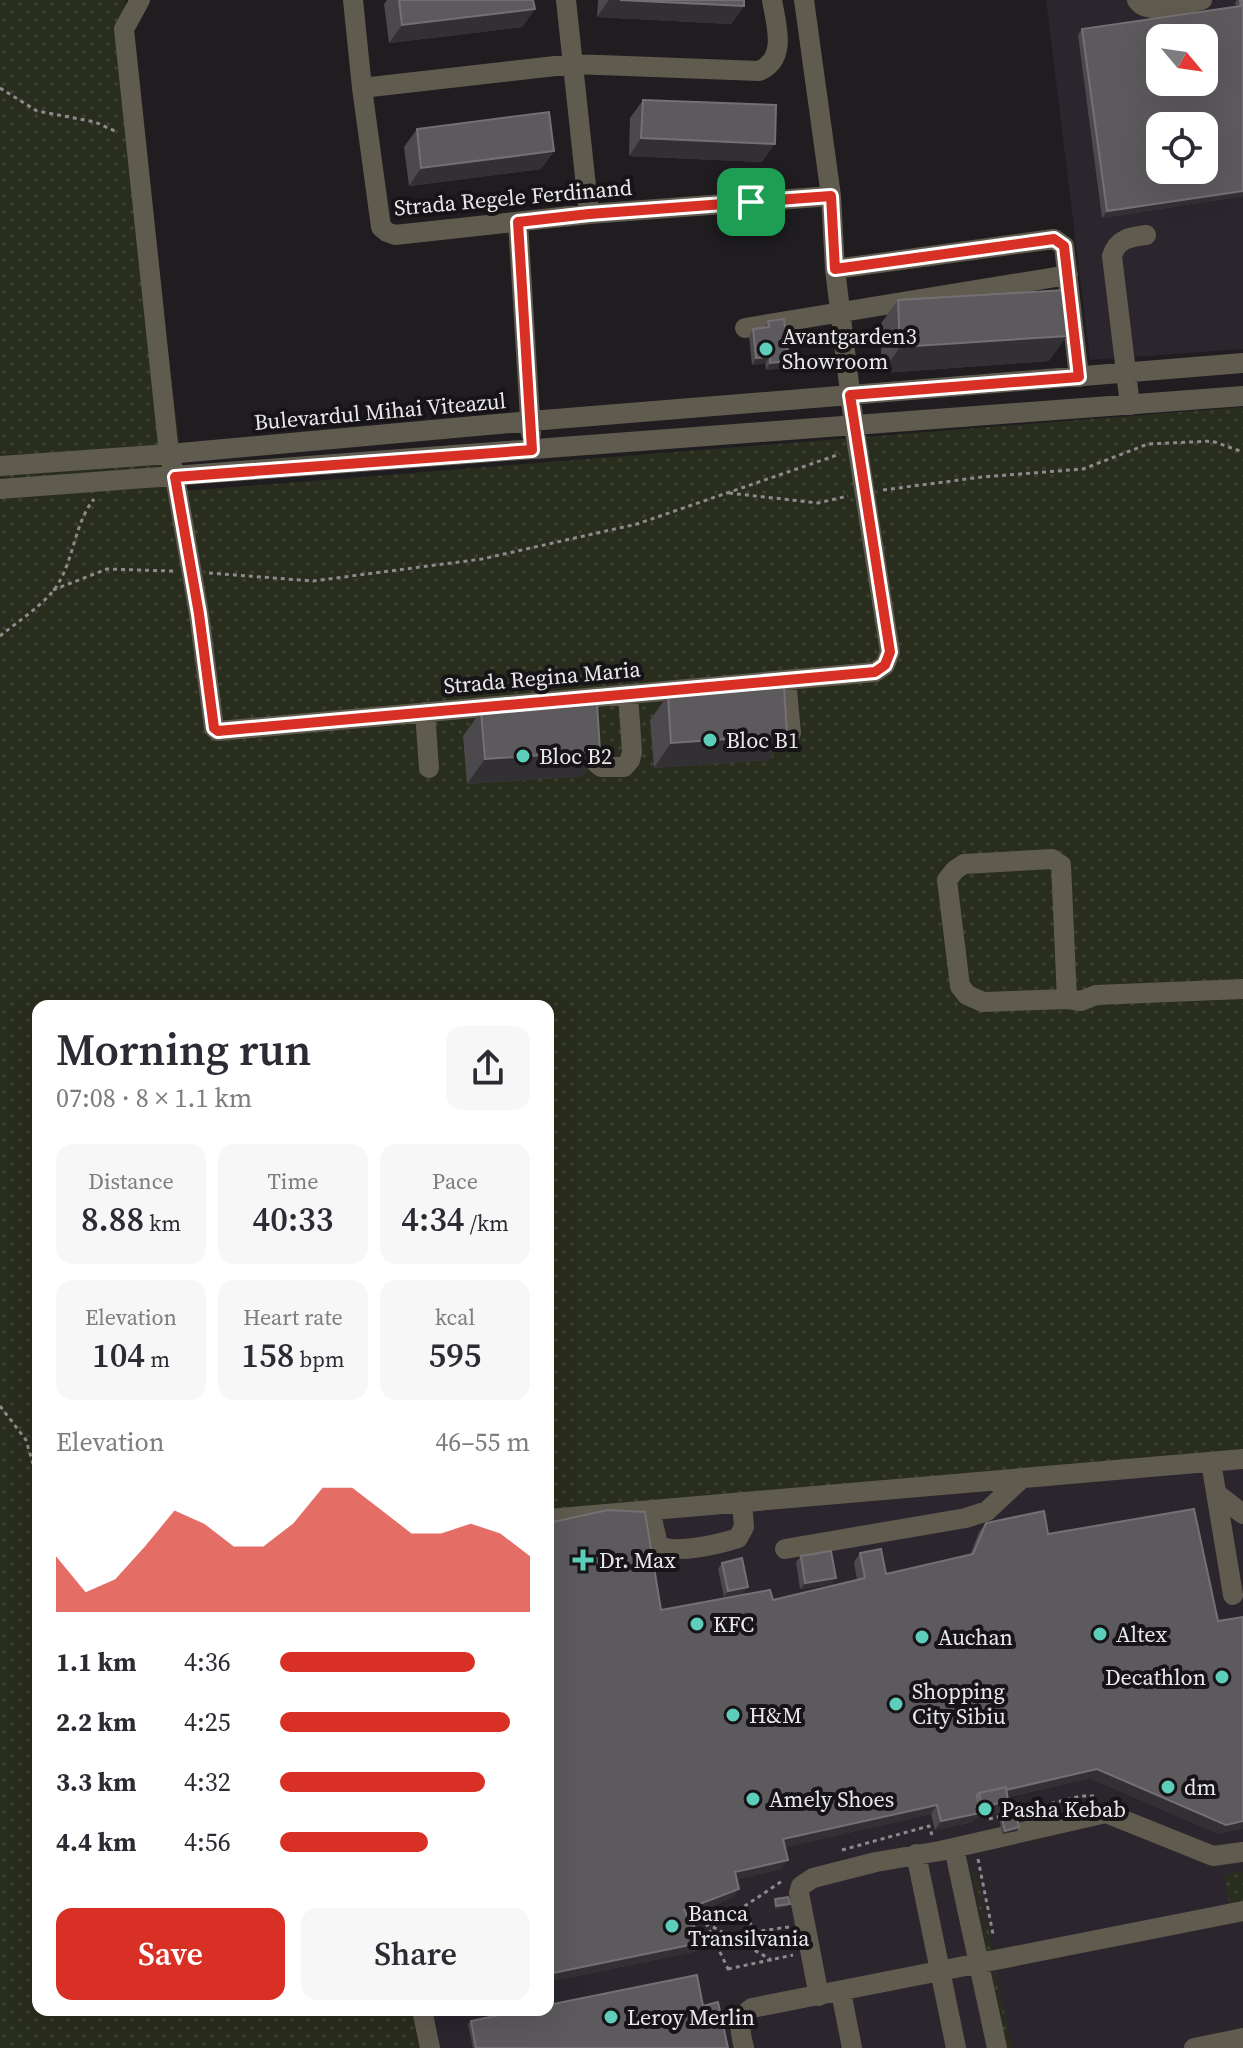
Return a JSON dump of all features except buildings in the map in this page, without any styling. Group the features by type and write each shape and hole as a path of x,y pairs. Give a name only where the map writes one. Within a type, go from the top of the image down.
{"street":[{"path":"140,0 124,29 169,454 191,572"},
{"name":"Strada Regele Ferdinand","path":"353,0 381,227 387,232 395,235 589,214 831,196"},
{"path":"566,0 589,214"},
{"path":"362,88 573,64 759,71 768,67 779,47 772,0"},
{"path":"804,0 831,196 835,269 864,492"},
{"path":"1137,0 1139,5 1148,9 1202,0"},
{"path":"518,222 532,450"},
{"path":"1130,405 1112,256 1120,242 1129,237 1146,235"},
{"path":"835,269 1054,239 1064,246 1079,377"},
{"path":"745,328 1068,275"},
{"path":"0,489 1242,396 1240,363"},
{"name":"Bulevardul Mihai Viteazul","path":"0,466 1240,363"},
{"name":"Strada Regina Maria","path":"191,572 214,728 218,731 875,672 885,665 890,652 864,492"},
{"path":"775,742 788,739 791,733 786,680"},
{"path":"582,698 593,760 601,767 624,767 632,752 628,694"},
{"path":"425,712 429,768"},
{"path":"1074,1000 1061,865 1052,859 964,864 955,870 947,880 960,986 967,995 983,1002 1074,1000 1096,995 1243,989"},
{"path":"1074,1000 1092,1009 1243,1002"},
{"path":"554,1518 1243,1459"},
{"path":"1211,1462 1233,1595"},
{"path":"785,1549 966,1518 987,1511 1020,1480"},
{"path":"1217,1494 1243,1514"},
{"path":"650,1510 658,1545 671,1550 721,1544 738,1538 744,1527 742,1502"},
{"path":"819,1996 799,1893 801,1886 813,1878 1106,1813 1213,1856 1243,1852"},
{"path":"954,1848 973,1948 980,1965 997,2048"},
{"path":"916,1854 956,2048"},
{"path":"744,2048 739,2023 752,2008 1243,1911"},
{"path":"841,1992 852,2048"},
{"path":"423,2016 430,2048"},
{"path":"1194,2048 1243,2038"}],"path":[{"path":"0,88 37,111 95,122 136,140"},
{"path":"725,492 818,503 864,492 982,477 1083,469 1148,444 1212,441 1243,452"},
{"path":"0,636 53,590 107,569 313,581 482,559 637,524 858,448"},
{"path":"53,590 71,553 85,510 109,481"},
{"path":"0,1406 26,1440 32,1460"},
{"path":"736,1912 760,1931 790,1926"},
{"path":"706,1923 771,1961 729,1971 706,1923"}],"shaded area":[{"path":"1046,0 1243,0 1243,349 1090,360"},
{"path":"1243,1450 1243,2048 419,2048 413,2016 554,2016 554,1510"}],"green space":[{"path":"0,0 125,0 185,491 1243,407 1243,1450 554,1510 554,1000 32,1000 32,2016 413,2016 419,2048 0,2048"},
{"path":"976,1871 993,1952 988,1953 972,1872"},
{"path":"1243,1871 1243,1903 1230,1906 1224,1875"},
{"path":"996,1972 1012,2048 1007,2048 992,1973"}],"place":[{"name":"Avantgarden3 Showroom","path":"766,349"},
{"name":"Bloc B1","path":"710,740"},
{"name":"Bloc B2","path":"523,756"},
{"name":"Dr. Max","path":"583,1560"},
{"name":"KFC","path":"697,1624"},
{"name":"Altex","path":"1100,1634"},
{"name":"Auchan","path":"922,1637"},
{"name":"Decathlon","path":"1222,1677"},
{"name":"Shopping City Sibiu","path":"896,1704"},
{"name":"H&M","path":"733,1715"},
{"name":"dm","path":"1168,1787"},
{"name":"Amely Shoes","path":"753,1799"},
{"name":"Pasha Kebab","path":"985,1809"},
{"name":"Banca Transilvania","path":"672,1926"},
{"name":"Leroy Merlin","path":"611,2017"}],"route":[{"path":"831,196 835,269 1054,239 1064,246 1079,377 850,395 890,652 885,665 875,672 218,731 214,728 199,614 175,477 532,450 518,222 751,202 831,196"}]}
